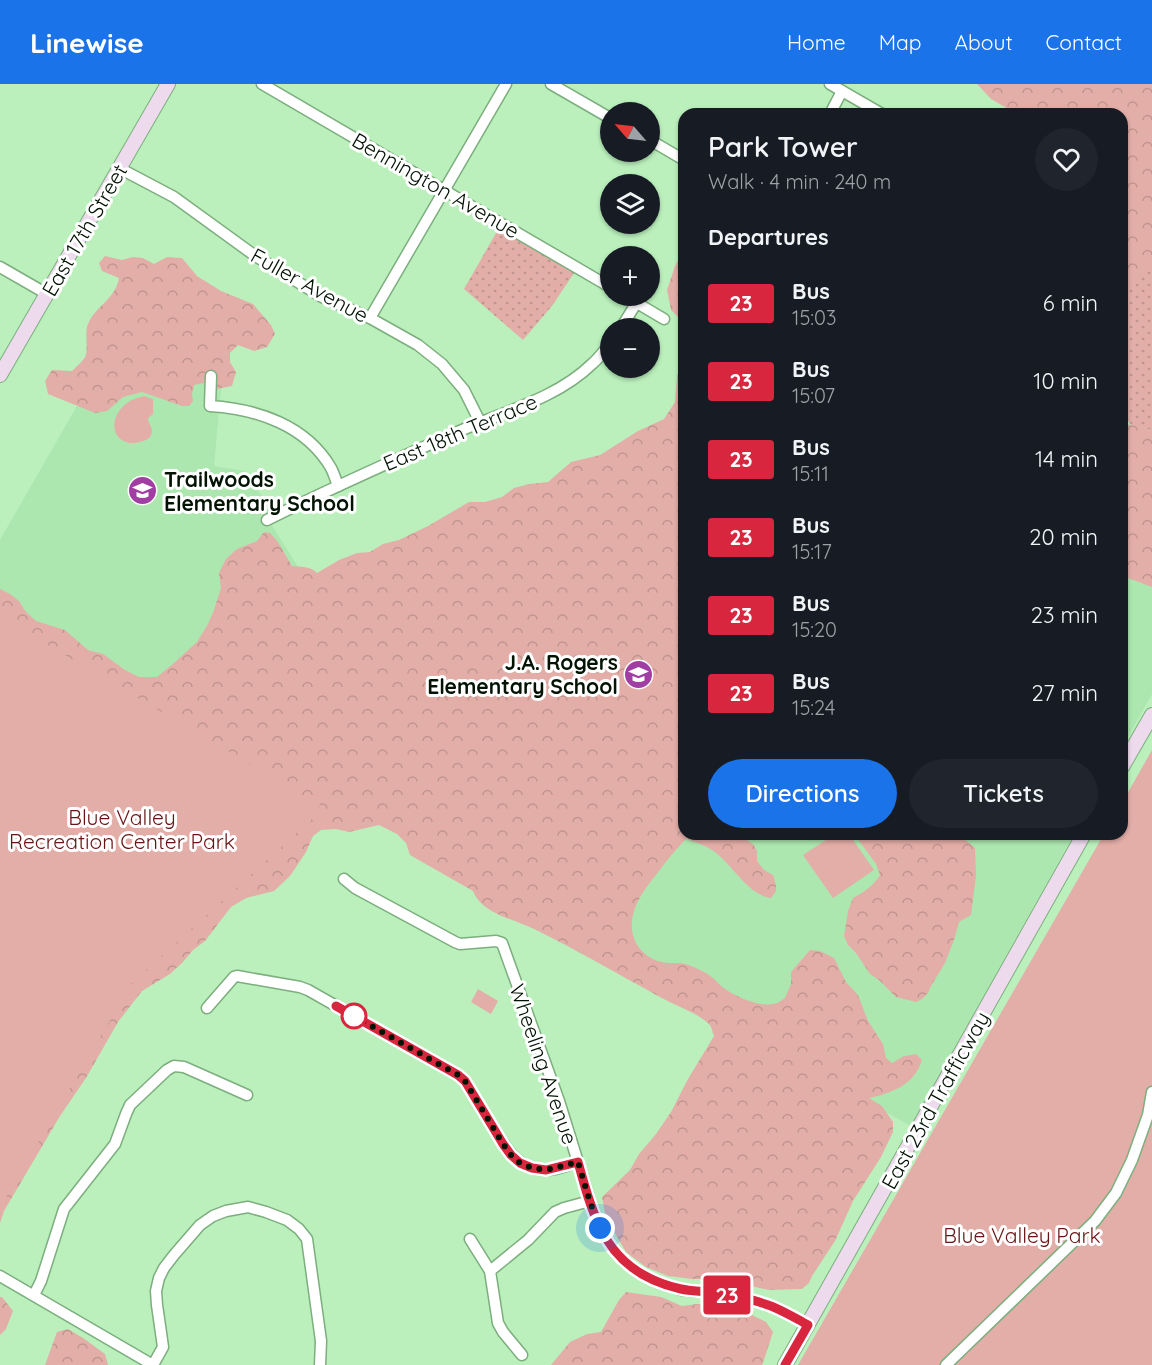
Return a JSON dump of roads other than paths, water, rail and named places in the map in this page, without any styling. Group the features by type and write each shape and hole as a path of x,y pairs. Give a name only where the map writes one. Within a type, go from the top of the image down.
{"main road":[{"name":"East 17th Street","path":"0,375 168,84"},
{"path":"1128,756 1152,714"},
{"name":"East 23rd Trafficway","path":"785,1365 1081,840"}],"street":[{"name":"Bennington Avenue","path":"262,84 600,281"},
{"path":"370,318 506,84"},
{"path":"551,84 600,112"},
{"path":"830,84 872,108"},
{"path":"833,108 842,91"},
{"path":"660,146 678,156"},
{"name":"Fuller Avenue","path":"119,168 174,197 254,255 322,297 370,318 418,345 442,364 464,390 480,422"},
{"path":"0,267 46,294"},
{"path":"642,306 664,319"},
{"name":"East 18th Terrace","path":"267,520 480,422 530,403 559,388 592,365 600,355"},
{"path":"211,376 210,406 235,408 265,415 297,432 322,455 338,486"},
{"name":"Wheeling Avenue","path":"344,879 355,888 454,942 460,944 496,941 502,943 559,1101 590,1202 600,1228 624,1261 638,1272 659,1283 682,1290 715,1293 763,1303 808,1325"},
{"path":"207,1008 237,976 308,990 458,1075 465,1081 503,1144 520,1163 546,1170 578,1162"},
{"path":"34,1295 41,1281 64,1209 115,1144 130,1105 167,1070 174,1066 184,1067 247,1095"},
{"path":"946,1365 1095,1221 1116,1193 1132,1160 1148,1115 1152,1092"},
{"path":"490,1271 528,1240 555,1212 590,1202"},
{"path":"0,1276 153,1365 163,1347 156,1291 164,1268 200,1225 213,1216 248,1207 266,1212 287,1220 299,1228 308,1239 321,1341 320,1365"},
{"path":"470,1239 490,1271 498,1323 522,1355"}],"place":[{"name":"Trailwoods Elementary School","path":"143,491"},
{"name":"J.A. Rogers Elementary School","path":"639,674"}],"park label":[{"name":"Blue Valley Recreation Center Park","path":"122,829"},
{"name":"Blue Valley Park","path":"1022,1235"}]}
